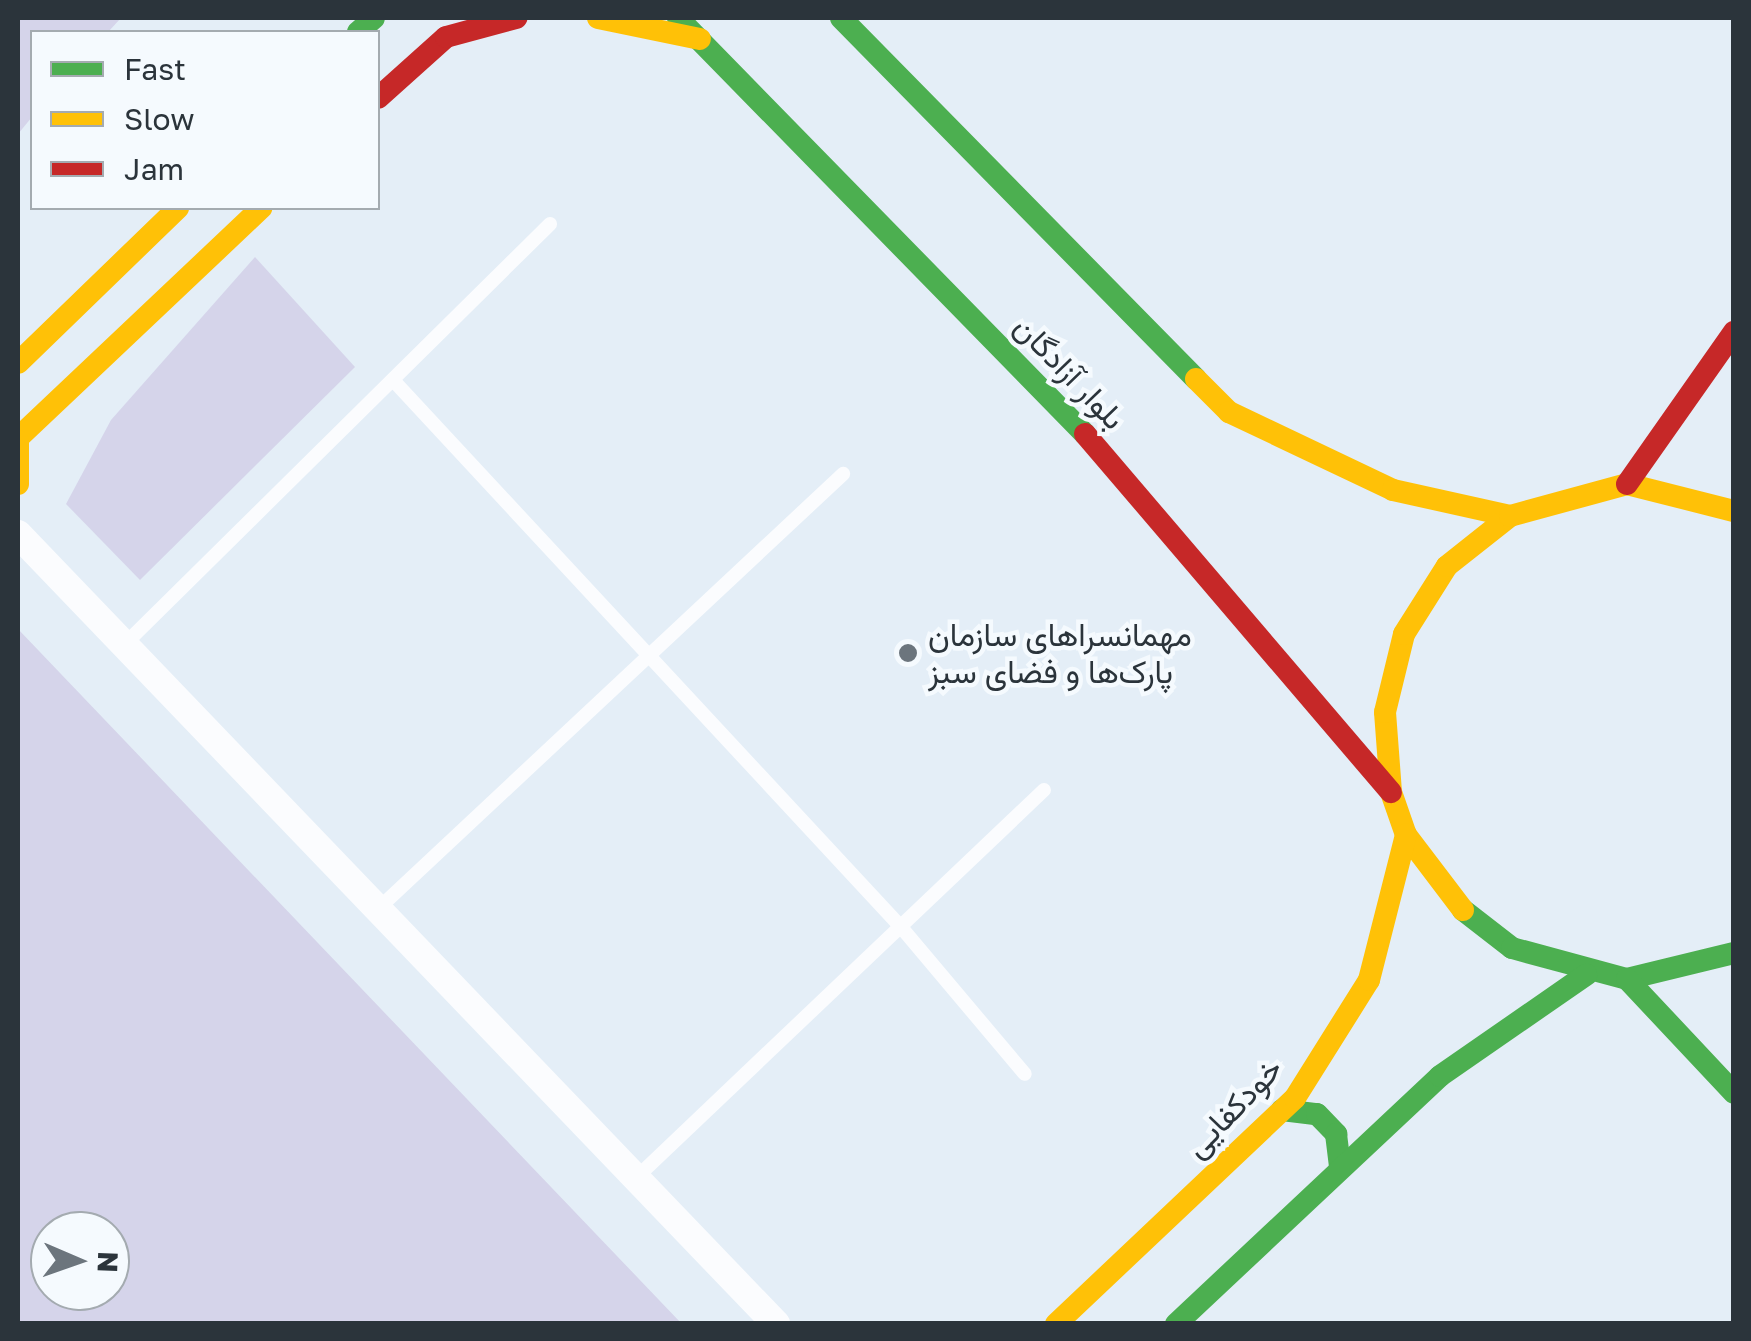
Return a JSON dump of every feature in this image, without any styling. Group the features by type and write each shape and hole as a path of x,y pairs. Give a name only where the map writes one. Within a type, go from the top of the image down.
{"main road":[{"path":"429,18 446,37"},
{"path":"380,96 446,37 516,18"},
{"path":"598,18 700,39"},
{"name":"بلوار آزادگان","path":"678,18 1129,479 1391,792"},
{"path":"840,18 1229,412 1393,490 1510,516"},
{"path":"18,363 176,210"},
{"path":"18,484 18,439 259,210"},
{"path":"1627,484 1734,332"},
{"path":"1734,511 1627,484 1510,516 1447,566 1404,634 1384,712 1391,792 1406,835 1450,900 1512,948 1586,974 1628,978 1734,953"},
{"name":"خودکفایی","path":"1056,1324 1282,1110 1369,980 1406,835"},
{"path":"1176,1324 1440,1076 1586,974"},
{"path":"1628,978 1734,1093"},
{"path":"1282,1110 1316,1114 1336,1134 1340,1168"}],"street":[{"path":"18,534 776,1324"}],"lane":[{"path":"124,645 550,224"},
{"path":"393,380 901,926 1024,1074"},
{"path":"378,909 843,474"},
{"path":"636,1178 1044,790"}],"shaded area":[{"path":"18,18 121,18 110,30 30,30 30,119 18,134"},
{"path":"255,257 355,367 140,580 66,504 111,420"},
{"path":"18,629 681,1323 18,1323"}],"traffic: fast":[{"path":"360,30 374,18"},
{"path":"678,18 1085,434"},
{"path":"841,18 1196,379"},
{"path":"1463,910 1512,948 1627,979 1734,953"},
{"path":"1176,1324 1440,1076 1586,975"},
{"path":"1627,979 1734,1093"},
{"path":"1282,1110 1317,1114 1336,1134 1340,1168"}],"traffic: slow":[{"path":"598,18 700,39"},
{"path":"18,363 176,210"},
{"path":"18,438 259,210"},
{"path":"1196,379 1229,412 1393,490 1510,516"},
{"path":"18,441 18,484"},
{"path":"1463,910 1406,835 1391,792 1385,712 1404,634 1447,566 1510,516 1627,484 1734,511"},
{"path":"1056,1324 1295,1098 1369,980 1406,835"}],"traffic: jam":[{"path":"380,96 446,37 516,18"},
{"path":"1627,484 1734,332"},
{"path":"1085,434 1391,792"}],"place":[{"name":"مهمانسراهای سازمان پارک‌ها و فضای سبز","path":"908,653"}]}
